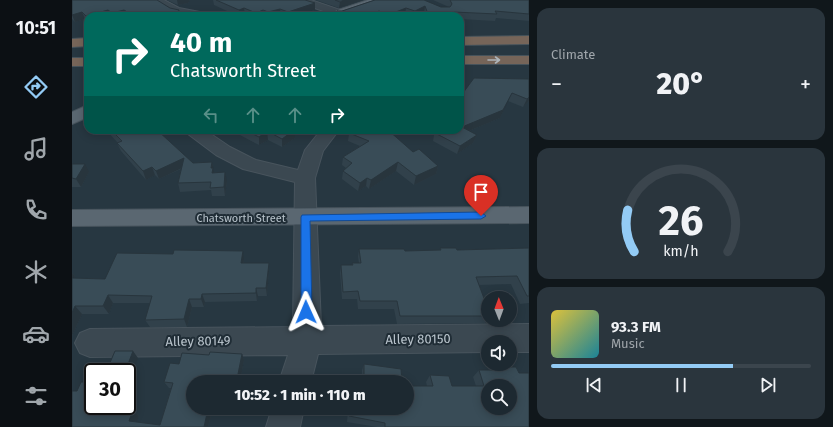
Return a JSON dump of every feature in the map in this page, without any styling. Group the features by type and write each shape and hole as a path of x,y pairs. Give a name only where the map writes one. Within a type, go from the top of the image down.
{"highway":[{"path":"464,41 526,41"},
{"path":"72,42 84,42"},
{"path":"464,60 529,60"},
{"path":"72,62 84,62"}],"main road":[{"path":"344,12 378,0"},
{"path":"72,119 84,112"},
{"name":"Chatsworth Street","path":"72,218 529,215"}],"street":[{"path":"156,0 176,11 182,12"},
{"path":"301,0 328,12"},
{"path":"176,11 202,4"},
{"path":"200,134 223,151 250,165 277,173 305,178"},
{"path":"297,375 307,340 305,178 314,150 327,134"},
{"name":"Alley 80150","path":"307,340 529,338"},
{"name":"Alley 80149","path":"90,342 307,340"},
{"path":"283,427 286,415"}],"building":[{"path":"72,0 157,0 170,8 179,10 178,12 127,12 124,10 111,12 108,10 101,12 84,12 84,14 82,12 72,15"},
{"path":"216,0 305,0 315,3 288,12 280,9 268,12 263,10 254,12 244,8 239,10"},
{"path":"375,0 424,0 441,7 450,7 452,4 450,0 529,0 529,14 495,11 497,14 427,12 425,6 415,11 406,8 396,12 337,11 342,11"},
{"path":"474,78 529,79 529,97 527,99 512,93 503,110 464,126 464,92"},
{"path":"464,128 477,135 460,146 437,134 464,134"},
{"path":"115,134 161,134 193,163 212,162 212,173 225,172 224,187 210,188 211,182 178,183 184,158 156,171 152,167 143,171 117,143 122,141"},
{"path":"253,134 263,134 259,137"},
{"path":"273,134 289,134 282,139"},
{"path":"352,134 393,134 413,152 419,149 438,166 416,176 398,162 371,180 367,178 360,183 343,171 352,163 343,157 369,141"},
{"path":"72,164 85,164 76,179 72,178"},
{"path":"440,248 456,248 457,250 529,248 529,296 527,296 517,276 476,277 481,291 481,316 400,316 397,301 360,301 358,291 343,292 341,265 361,263 359,249 404,249 405,251 441,250"},
{"path":"174,250 243,251 241,263 269,263 266,288 256,288 256,293 202,294 201,299 189,299 184,319 145,320 152,296 108,295 103,306 75,306 72,313 72,278 105,279 117,253 173,254"},
{"path":"115,351 133,351 128,363 110,363"},
{"path":"210,352 242,354 238,375 186,375 186,415 207,415 204,427 72,427 72,391 77,391 81,382 84,382 84,415 131,415 129,421 160,425 173,383 164,382 170,363 179,364 182,353 209,355"},
{"path":"364,364 401,369 401,375 364,375"},
{"path":"517,369 519,373 529,373 529,427 385,427 385,423 349,416 414,415 414,386 433,386 430,375 449,376 452,386 481,386 481,415 517,415 517,379 482,379 479,370 517,371"}],"route":[{"path":"306,312 306,217 481,216"}]}
